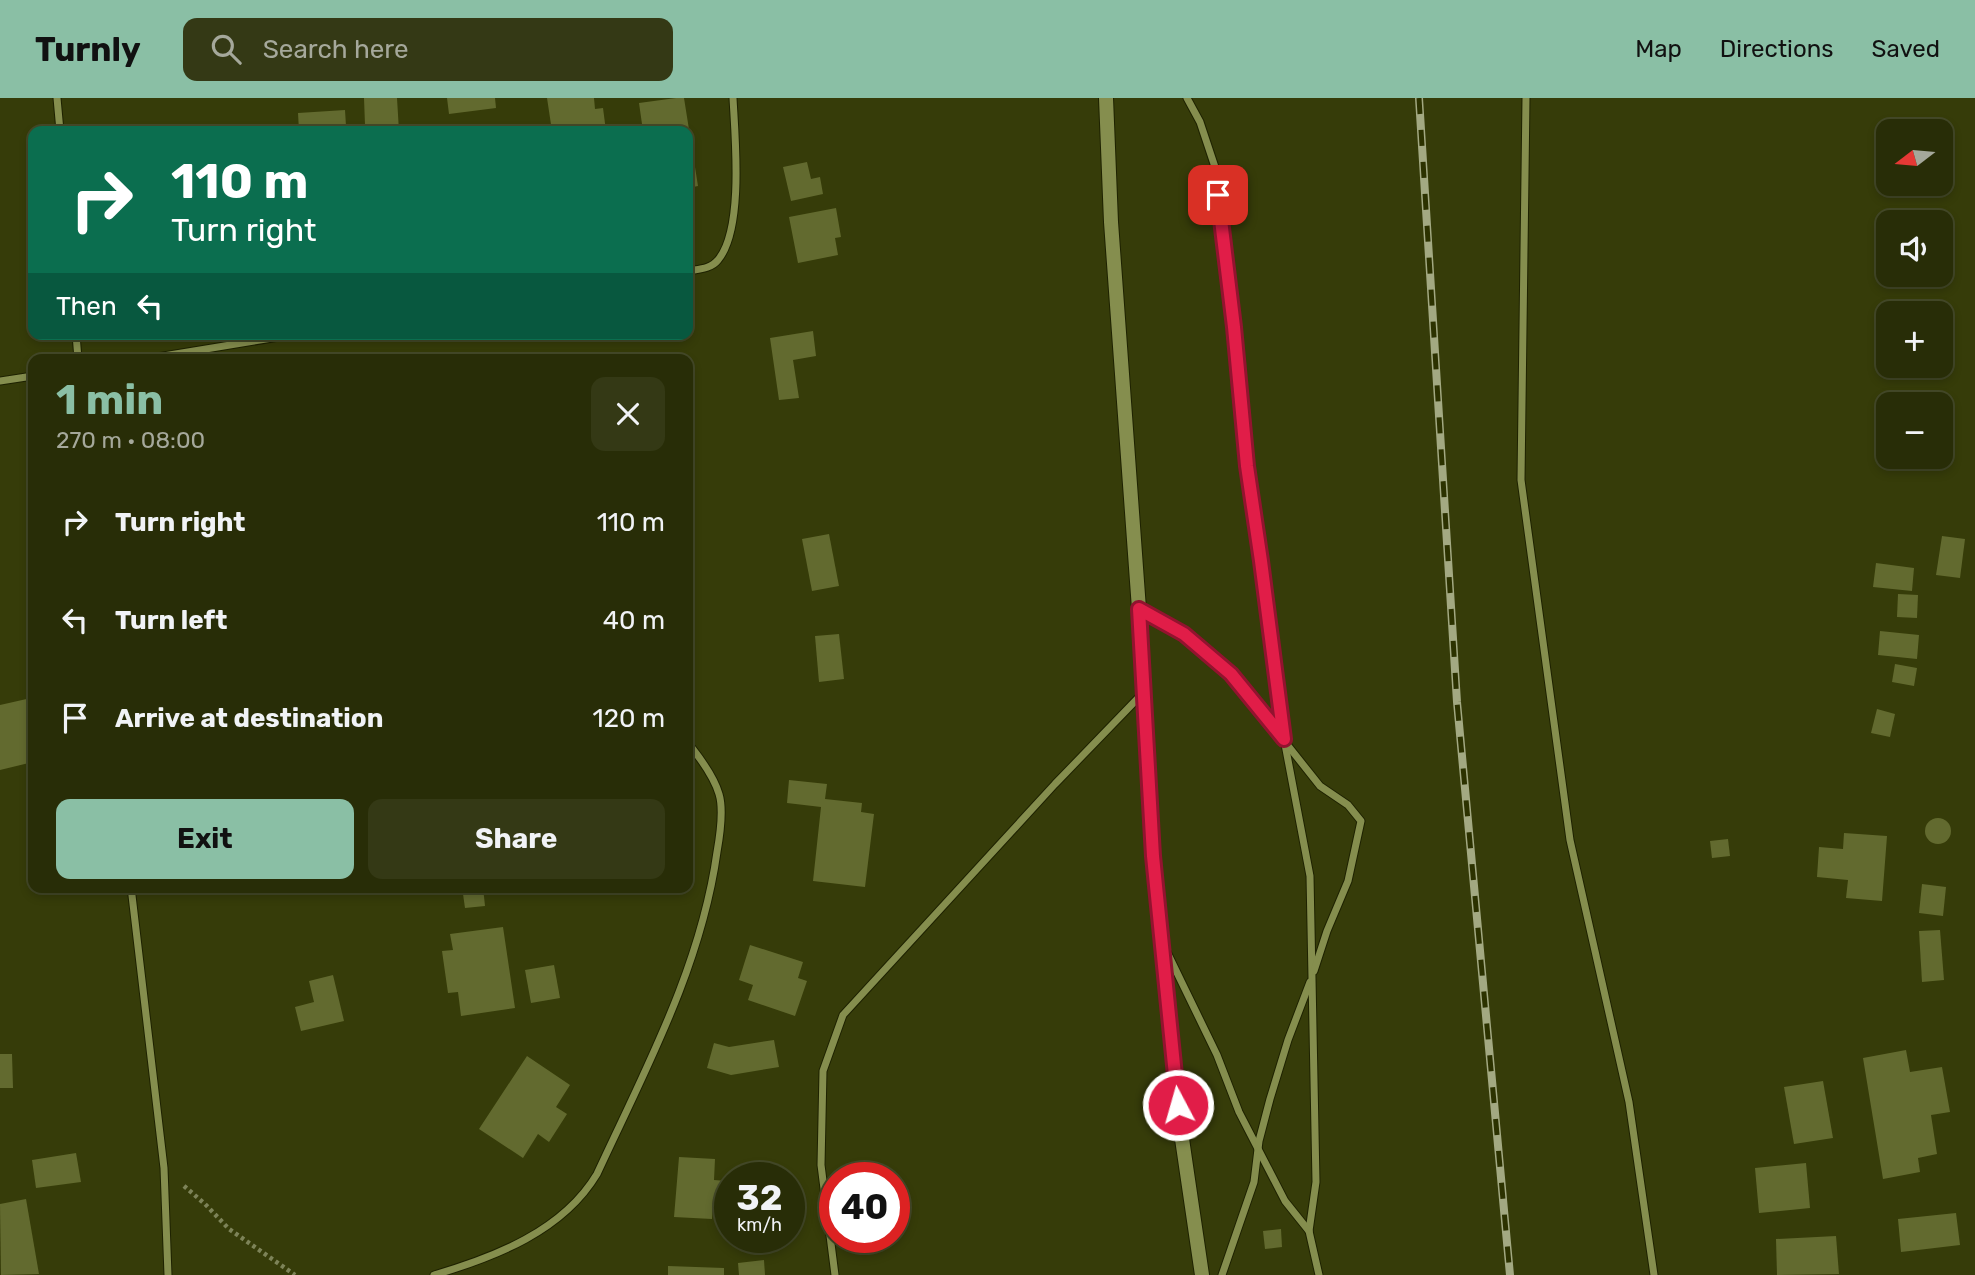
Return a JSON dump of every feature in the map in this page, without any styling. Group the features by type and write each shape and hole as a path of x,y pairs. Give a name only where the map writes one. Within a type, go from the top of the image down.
{"street":[{"path":"57,98 60,126"},
{"path":"693,270 707,268 718,261 730,233 736,181 733,98"},
{"path":"1106,98 1111,222 1139,609 1153,856 1181,1132 1202,1275"},
{"path":"1187,98 1200,122 1216,170 1247,466 1284,739 1310,876 1316,1182 1309,1231 1319,1275"},
{"path":"1526,98 1521,480 1570,840 1629,1102 1654,1275"},
{"path":"175,354 260,340"},
{"path":"0,381 28,377"},
{"path":"1139,609 1184,634 1231,674 1320,786 1348,805 1361,821 1348,881 1288,1040 1258,1147 1254,1182 1222,1275"},
{"path":"835,1275 821,1165 823,1071 843,1015 1055,784 1144,693"},
{"path":"434,1275 468,1265 530,1237 551,1224 586,1192 597,1174 679,994 714,878 720,834 720,796 706,766 693,749"},
{"path":"132,893 164,1168 168,1275"},
{"path":"1162,942 1217,1055 1239,1112 1285,1201 1309,1231"}],"path":[{"path":"164,1168 229,1229 295,1275"}],"building":[{"path":"364,98 397,98 399,126 346,126 365,125"},
{"path":"447,98 495,98 496,108 449,114"},
{"path":"547,98 594,98 595,109 603,108 605,126 551,126"},
{"path":"684,98 688,126 642,126 639,103"},
{"path":"345,110 346,126 299,126 298,113"},
{"path":"693,155 698,186 693,187"},
{"path":"807,162 811,179 820,177 823,194 791,201 783,167"},
{"path":"836,208 841,237 835,238 838,255 798,263 789,217"},
{"path":"813,331 816,356 793,360 799,398 779,400 770,338"},
{"path":"829,534 839,586 812,591 802,539"},
{"path":"1942,536 1965,539 1960,578 1936,575"},
{"path":"1876,563 1914,568 1912,591 1873,587"},
{"path":"1898,594 1918,595 1917,618 1897,617"},
{"path":"1880,631 1919,635 1917,659 1878,655"},
{"path":"839,634 844,679 819,682 815,636"},
{"path":"1895,664 1917,668 1914,686 1892,682"},
{"path":"28,699 28,763 0,770 0,705"},
{"path":"1877,709 1895,714 1890,737 1871,733"},
{"path":"789,780 827,784 825,799 862,803 861,812 874,814 865,887 813,881 821,807 787,803"},
{"path":"1938,818 1947,822 1951,831 1947,840 1938,844 1929,840 1925,831 1929,822"},
{"path":"1844,833 1887,836 1882,901 1846,898 1848,880 1817,877 1819,847 1843,849"},
{"path":"1728,839 1730,856 1712,858 1710,841"},
{"path":"1922,884 1946,887 1943,916 1919,913"},
{"path":"463,893 484,893 485,906 465,908"},
{"path":"503,927 515,1008 461,1016 458,992 448,993 442,951 453,950 450,934"},
{"path":"1940,930 1944,980 1922,982 1919,931"},
{"path":"750,945 803,962 798,978 807,981 795,1016 748,1000 753,985 739,980"},
{"path":"554,965 560,998 531,1003 525,970"},
{"path":"333,975 344,1021 301,1031 295,1007 314,1002 309,981"},
{"path":"774,1040 779,1067 731,1075 707,1068 714,1043 729,1047"},
{"path":"1906,1050 1910,1072 1942,1067 1950,1112 1931,1115 1937,1154 1918,1158 1920,1172 1883,1179 1863,1058"},
{"path":"0,1054 12,1054 13,1088 0,1088"},
{"path":"527,1056 570,1085 556,1107 567,1114 549,1142 538,1134 523,1158 479,1129"},
{"path":"1823,1081 1833,1138 1794,1144 1784,1087"},
{"path":"76,1153 81,1182 36,1188 32,1160"},
{"path":"679,1157 715,1159 712,1219 674,1217"},
{"path":"1806,1163 1810,1208 1759,1213 1755,1168"},
{"path":"26,1199 39,1274 1,1275 0,1204"},
{"path":"1956,1213 1960,1245 1901,1252 1898,1219"},
{"path":"1281,1229 1282,1247 1265,1249 1263,1231"},
{"path":"1836,1236 1839,1274 1777,1275 1776,1239"},
{"path":"764,1260 765,1275 739,1275 738,1263"},
{"path":"668,1266 724,1268 724,1275 668,1275"}],"railway":[{"path":"1419,98 1457,702 1510,1275"}],"route":[{"path":"1178,1105 1153,856 1139,609 1184,634 1231,674 1284,739 1247,466 1218,195"}]}
